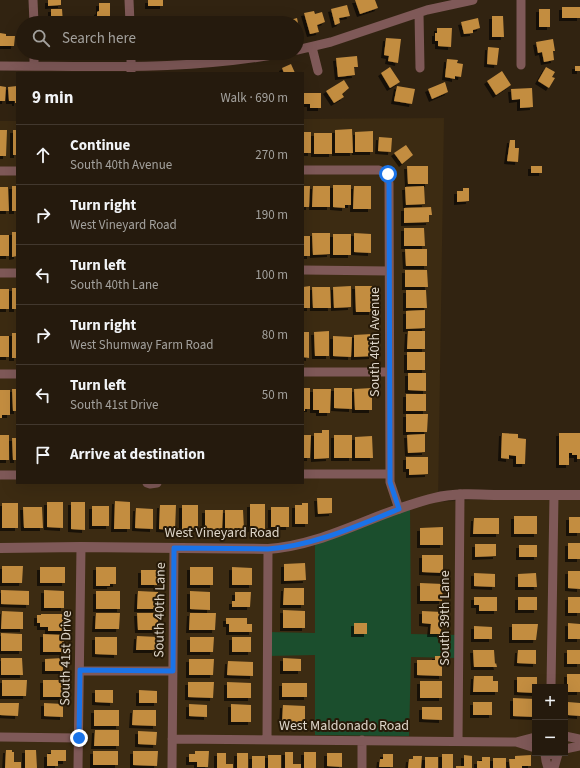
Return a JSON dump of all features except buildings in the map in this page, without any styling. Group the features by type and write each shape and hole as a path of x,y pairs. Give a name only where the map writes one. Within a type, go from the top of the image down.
{"street":[{"path":"33,0 34,16"},
{"path":"129,0 130,16"},
{"path":"304,49 419,13 473,0"},
{"path":"520,65 521,0"},
{"path":"419,13 420,68"},
{"path":"312,47 318,71"},
{"path":"34,60 34,66"},
{"path":"0,66 131,70 206,64 234,60"},
{"name":"South 40th Avenue","path":"304,170 379,170 388,174 390,482 399,509"},
{"path":"0,171 16,171"},
{"path":"304,270 388,271"},
{"path":"0,273 16,273"},
{"path":"304,372 389,372"},
{"path":"0,374 16,374"},
{"path":"304,474 390,474"},
{"path":"0,475 16,475"},
{"name":"West Vineyard Road","path":"0,548 284,548 315,541 435,497 460,494 580,495"},
{"name":"South 39th Lane","path":"458,741 460,494"},
{"path":"551,684 554,495"},
{"name":"South 41st Drive","path":"78,768 81,547"},
{"name":"South 40th Lane","path":"172,768 174,548"},
{"path":"267,740 268,549"},
{"path":"80,670 173,671"},
{"path":"0,737 79,738"},
{"path":"568,737 580,739"},
{"name":"West Maldonado Road","path":"172,739 516,742 532,738"},
{"path":"362,740 362,768"},
{"name":"West Maldonado Road","path":"516,742 532,747"},
{"path":"568,750 580,746"},
{"path":"546,756 548,768"},
{"path":"554,768 559,756"}],"shaded area":[{"path":"444,118 438,502 470,500 580,499 580,768 0,768 0,121 16,121 16,484 304,484 304,119"}],"green space":[{"path":"410,505 411,634 459,635 459,658 411,657 409,736 315,735 315,655 268,656 268,632 315,633 315,541"}],"route":[{"path":"79,738 80,670 173,671 174,548 284,548 315,541 399,509 390,482 388,174"}]}
